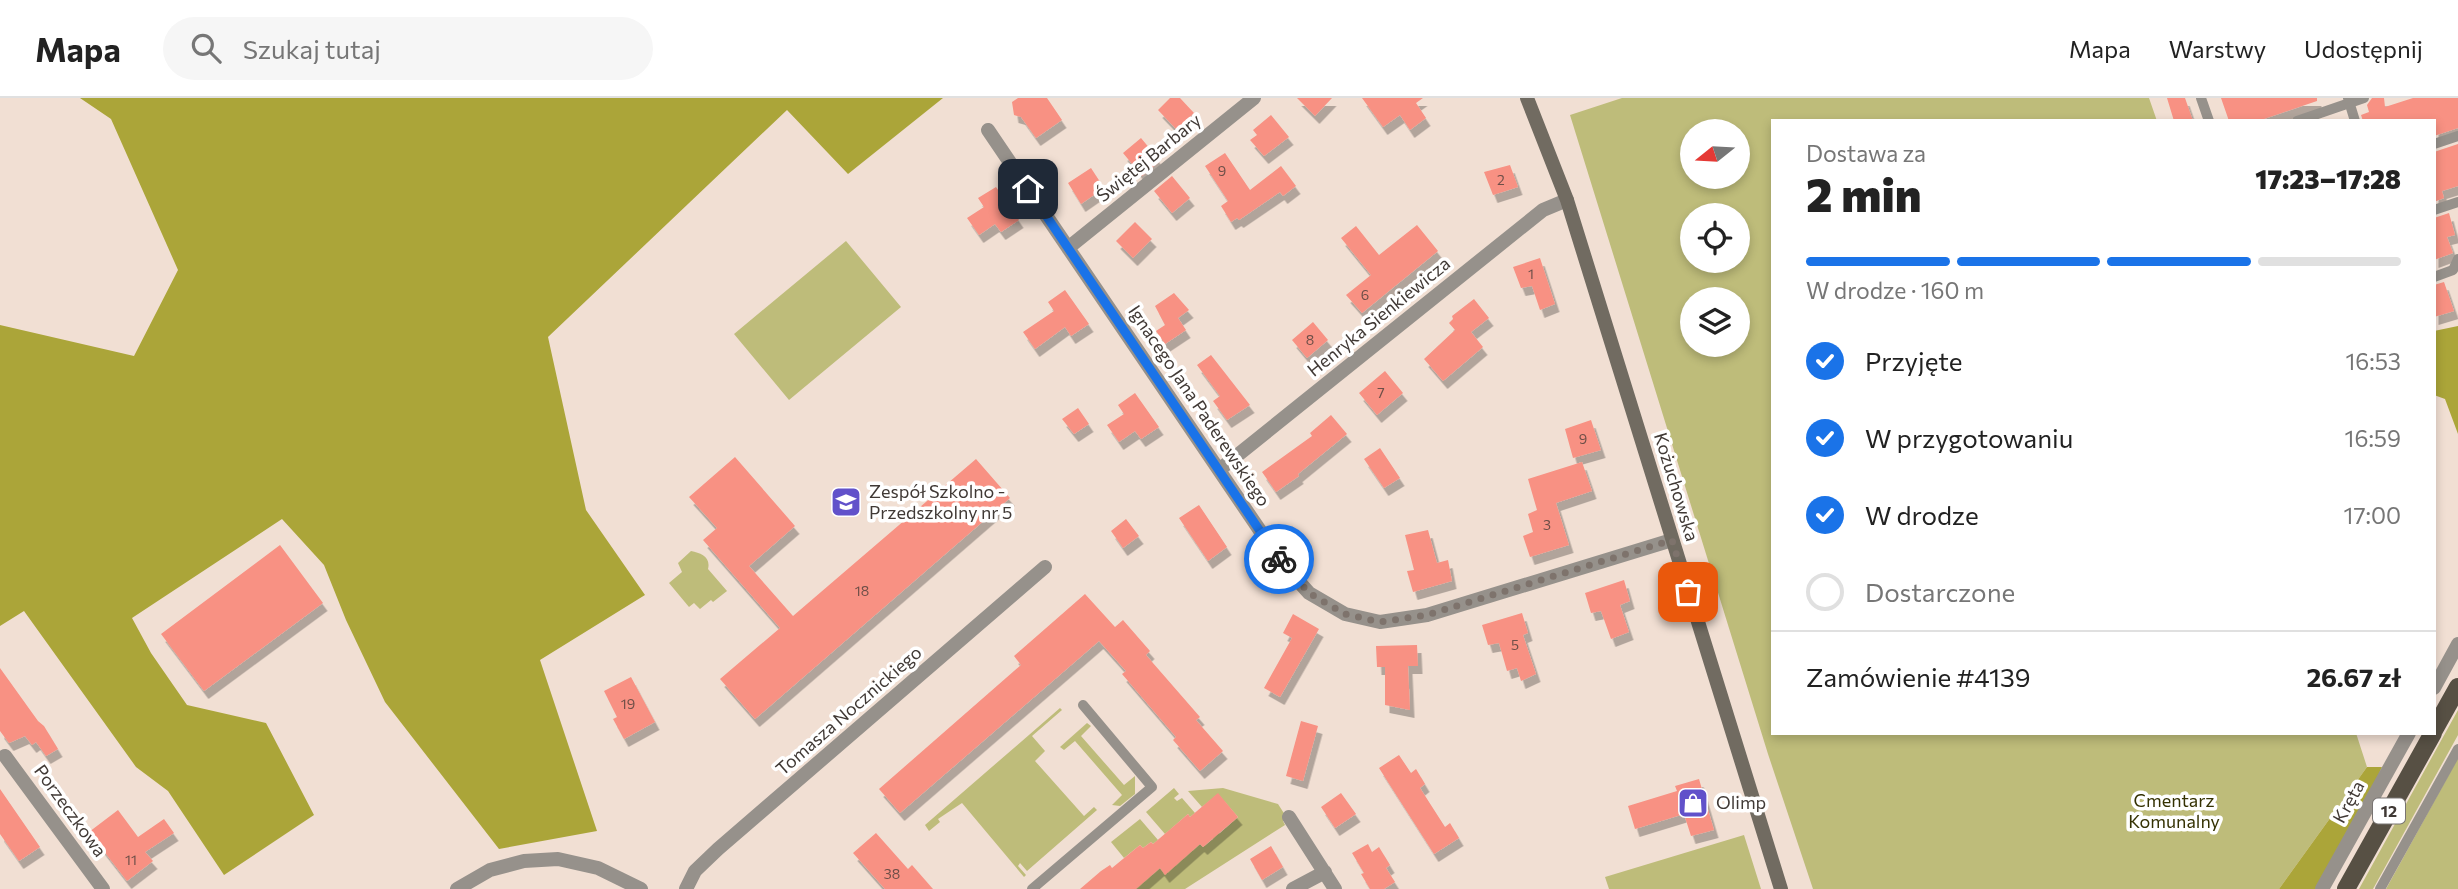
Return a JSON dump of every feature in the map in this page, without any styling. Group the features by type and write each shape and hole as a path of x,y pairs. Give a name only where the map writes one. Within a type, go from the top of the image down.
{"main road":[{"name":"Kożuchowska","path":"1527,98 1567,200 1781,889"},
{"name":"12","path":"2436,727 2458,687"},
{"name":"12","path":"2346,889 2431,735"}],"street":[{"name":"Świętej Barbary","path":"1069,248 1254,98"},
{"name":"Ignacego Jana Paderewskiego","path":"988,130 1282,563 1309,593 1345,614 1380,622 1427,615 1672,540"},
{"name":"Henryka Sienkiewicza","path":"1219,470 1543,210 1567,200"},
{"name":"Tomasza Nocznickiego","path":"686,889 695,871 718,849 1045,567"},
{"path":"2436,684 2458,644"},
{"name":"Kręta","path":"2322,889 2408,735"},
{"name":"Porzeczkowa","path":"5,756 103,889"},
{"path":"1289,817 1335,889"},
{"path":"457,889 490,870 524,861 558,859 598,868 641,889"},
{"path":"1293,889 1325,872"}],"lane":[{"path":"2201,98 2208,119"},
{"path":"2302,119 2364,98"},
{"path":"2349,101 2354,119"},
{"path":"2436,143 2458,136"},
{"path":"2436,209 2458,202"},
{"path":"2436,275 2453,270 2458,259"},
{"path":"1032,889 1152,787 1083,705"},
{"path":"2380,889 2458,749"}],"green space":[{"name":"Cmentarz Komunalny","path":"1622,98 2149,98 2156,119 1771,119 1771,735 2357,735 2367,767 2279,889 1813,889 1768,754 1570,115"},
{"path":"846,241 901,307 789,400 734,334"},
{"path":"691,551 702,554 707,559 708,569 727,591 700,609 694,603 689,607 669,583 682,572 678,563"},
{"path":"1060,708 1062,710 1032,736 1045,751 1035,761 1084,816 1094,807 1097,810 1027,871 1020,863 1018,866 1026,875 1024,877 962,803 938,819 940,822 929,831 925,825"},
{"path":"2458,710 2458,735 2373,889 2359,889"},
{"path":"1087,723 1091,726 1081,736 1124,785 1135,776 1135,794 1120,806 1112,805 1122,795 1075,741 1064,750 1060,747"},
{"path":"2458,758 2458,889 2386,889"},
{"path":"1174,788 1179,794 1174,798 1177,801 1182,798 1195,813 1190,817 1188,814 1165,834 1146,812"},
{"path":"1223,788 1278,804 1287,818 1283,821 1285,825 1185,889 1135,889 1160,868 1165,874 1200,844 1203,847 1213,839 1211,835 1220,833 1238,817 1218,794 1202,807 1188,791"},
{"path":"1140,819 1158,840 1143,848 1140,845 1124,858 1111,842"},
{"path":"1744,835 1761,889 1609,889 1605,877"}],"shaded area":[{"path":"80,98 943,98 848,174 787,110 548,337 586,510 645,595 540,660 597,831 499,849 385,702 346,620 324,565 282,519 132,618 151,653 187,705 266,723 314,815 224,875 168,791 136,767 24,611 0,626 0,325 134,356 178,270 111,119"},
{"path":"2458,326 2458,434 2445,399 2436,396 2436,331"},
{"path":"2367,767 2382,767 2326,889 2279,889"}],"building":[{"path":"1018,98 1047,98 1062,120 1036,138 1021,117 1014,115 1012,102"},
{"path":"1170,98 1180,98 1194,113 1177,130 1158,110"},
{"path":"1297,98 1332,98 1315,116"},
{"path":"1362,98 1423,98 1416,103 1426,118 1410,130 1400,115 1383,127"},
{"path":"2167,98 2185,98 2192,119 2173,119"},
{"path":"2221,98 2317,98 2317,101 2264,119 2228,119"},
{"path":"2372,98 2384,98 2385,107 2413,98 2458,98 2458,128 2436,135 2436,119 2362,119 2361,115 2369,112 2367,105"},
{"path":"1271,115 1289,137 1264,156 1250,140 1257,135 1253,130"},
{"path":"1141,138 1160,161 1142,176 1123,153"},
{"path":"2458,144 2458,186 2442,191 2444,198 2436,201 2436,151"},
{"path":"1225,153 1250,190 1281,166 1296,186 1283,196 1280,192 1239,220 1237,218 1231,222 1221,206 1228,201 1205,166"},
{"path":"1510,165 1518,187 1493,195 1484,172"},
{"path":"1091,168 1104,188 1081,204 1068,183"},
{"path":"1172,176 1190,198 1172,213 1154,191"},
{"path":"996,187 1019,220 1001,232 995,224 979,235 967,218 984,207 978,198"},
{"path":"2449,213 2455,235 2447,237 2453,253 2436,259 2436,217"},
{"path":"1135,222 1152,239 1133,258 1116,241"},
{"path":"1417,225 1438,251 1362,313 1346,295 1371,275 1341,238 1356,226 1379,255"},
{"path":"1540,258 1555,304 1540,310 1532,286 1521,288 1513,267"},
{"path":"2444,282 2454,311 2436,316 2436,284"},
{"path":"1065,290 1089,324 1071,336 1065,327 1035,349 1023,332 1054,311 1048,302"},
{"path":"1174,293 1189,310 1178,318 1186,330 1165,344 1156,331 1165,325 1155,306"},
{"path":"1474,299 1489,318 1471,332 1483,347 1443,381 1424,359 1455,330 1449,323 1453,319 1452,316"},
{"path":"1313,322 1328,340 1307,358 1292,340"},
{"path":"1211,355 1250,405 1227,420 1213,401 1220,396 1197,365"},
{"path":"1385,371 1403,393 1377,415 1359,393"},
{"path":"1135,393 1159,427 1141,439 1135,431 1119,442 1107,425 1124,414 1118,405"},
{"path":"1078,408 1089,424 1074,434 1062,419"},
{"path":"1331,415 1347,434 1298,474 1299,476 1276,492 1262,472 1312,436 1310,433"},
{"path":"1591,420 1601,450 1573,458 1565,429"},
{"path":"1380,448 1400,478 1384,488 1364,459"},
{"path":"735,457 795,526 749,566 793,616 976,459 1010,498 755,719 720,679 780,628 703,540 717,528 689,497"},
{"path":"1582,462 1592,491 1556,503 1569,545 1530,557 1523,536 1533,532 1528,514 1537,510 1528,479"},
{"path":"1199,505 1227,547 1208,561 1179,518"},
{"path":"1126,519 1139,536 1123,548 1111,531"},
{"path":"1428,530 1437,563 1448,560 1452,581 1413,592 1407,571 1414,570 1405,535"},
{"path":"280,545 323,603 204,691 161,634"},
{"path":"1624,580 1630,601 1620,605 1629,632 1611,639 1601,611 1591,613 1585,593"},
{"path":"1085,594 1115,627 1123,620 1150,651 1146,655 1200,717 1196,720 1223,751 1200,771 1173,740 1176,737 1122,674 1126,671 1099,641 900,813 879,789 1021,665 1014,656"},
{"path":"1522,613 1528,633 1523,635 1536,674 1521,681 1517,668 1507,671 1499,643 1488,645 1482,625"},
{"path":"1293,614 1319,629 1280,697 1264,688 1292,638 1283,633"},
{"path":"1417,645 1418,666 1408,666 1410,710 1385,705 1385,667 1377,667 1376,646"},
{"path":"0,668 58,749 46,756 36,742 32,745 25,736 9,743 0,731"},
{"path":"631,677 655,722 624,739 613,719 617,717 604,691"},
{"path":"1301,721 1318,726 1303,781 1286,776"},
{"path":"1399,755 1411,773 1416,769 1425,784 1420,788 1445,827 1450,823 1459,838 1434,854 1379,768"},
{"path":"1699,779 1714,830 1691,836 1684,814 1635,829 1628,806 1677,791 1675,786"},
{"path":"0,789 40,847 19,861 0,834"},
{"path":"1218,793 1238,817 1203,847 1200,844 1165,875 1160,868 1136,889 1080,889 1140,845 1143,848 1151,842 1153,844"},
{"path":"1341,793 1356,814 1335,828 1321,807"},
{"path":"118,810 138,837 164,819 174,833 145,852 153,861 127,881 89,832"},
{"path":"876,833 908,869 912,865 933,889 885,889 853,853"},
{"path":"1368,844 1372,852 1379,847 1390,865 1386,868 1395,882 1384,889 1370,889 1352,853"},
{"path":"1271,846 1283,867 1262,880 1250,859"}],"way so far":[{"path":"1279,559 1309,593 1345,614 1380,622 1427,615 1672,540 1688,592"}],"place":[{"name":"Zespół Szkolno - Przedszkolny nr 5","path":"846,502"},
{"name":"Olimp","path":"1693,803"}],"route":[{"path":"1028,189 1279,559"}]}
